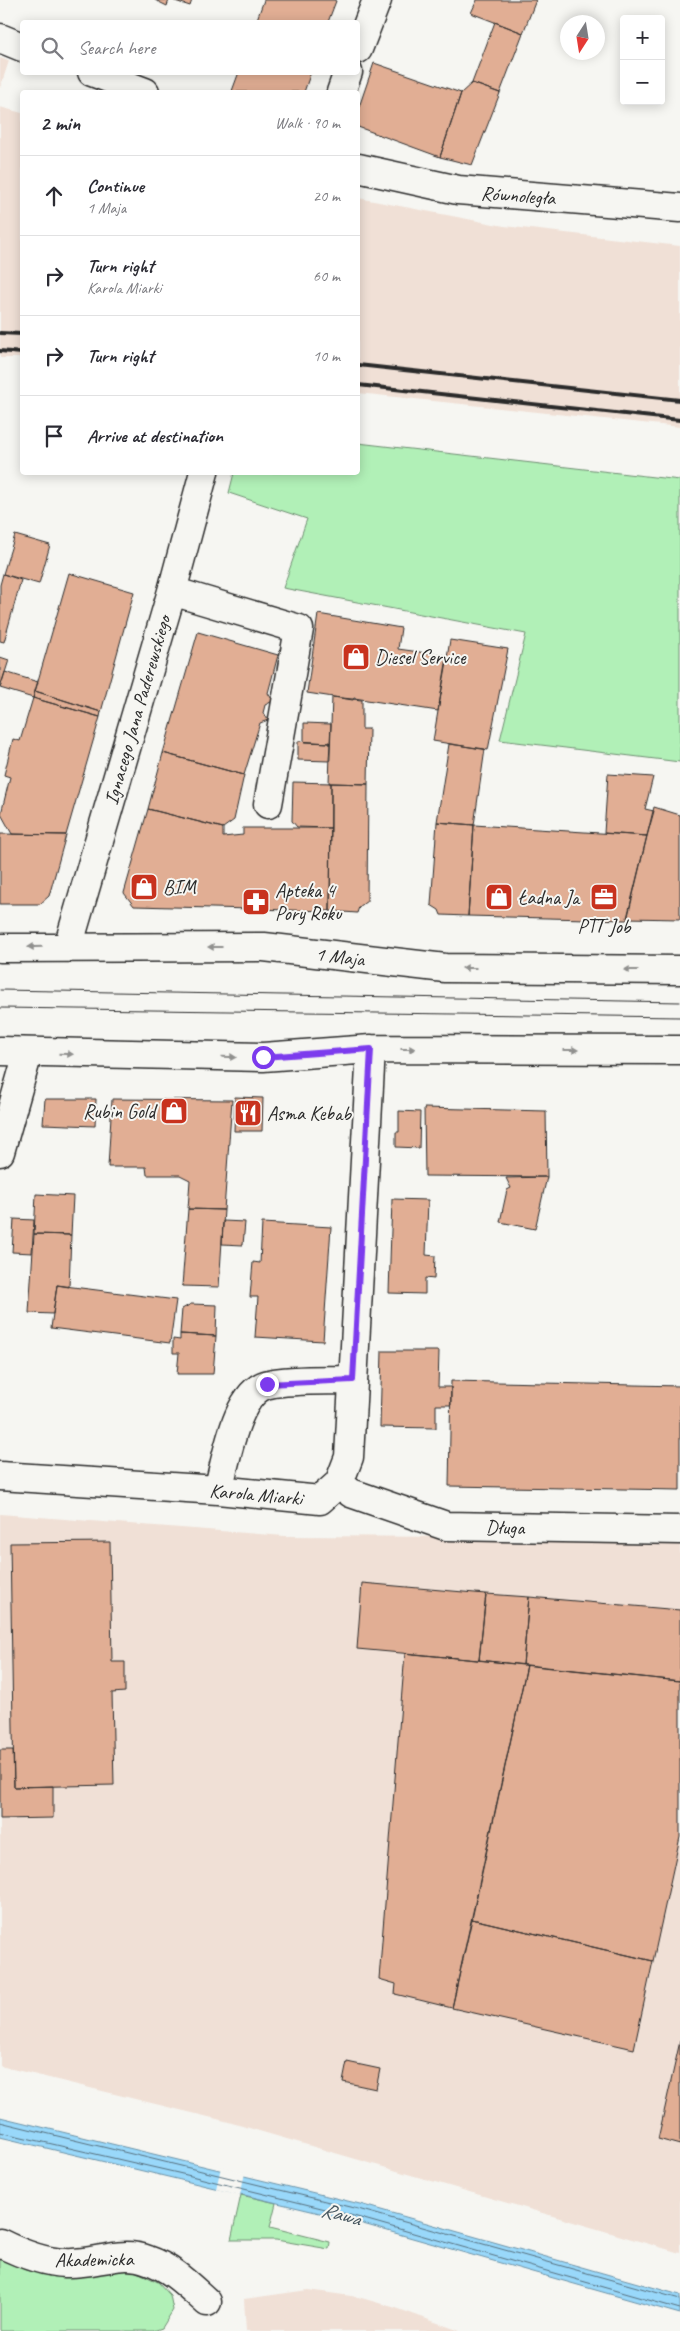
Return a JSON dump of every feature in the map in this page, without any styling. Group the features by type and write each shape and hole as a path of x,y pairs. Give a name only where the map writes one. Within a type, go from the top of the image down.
{"street":[{"path":"360,45 377,0"},
{"path":"0,38 20,46"},
{"path":"100,75 140,90"},
{"path":"342,90 347,75"},
{"name":"Równoległa","path":"360,168 458,190 680,208"},
{"name":"Ignacego Jana Paderewskiego","path":"68,947 172,591 203,475"},
{"path":"172,591 299,628 268,804"},
{"name":"1 Maja","path":"0,948 264,947 445,968 680,970"},
{"path":"0,1051 263,1057 371,1049 680,1050"},
{"name":"Karola Miarki","path":"0,1476 218,1490 320,1500 339,1483 348,1457 371,1049"},
{"path":"0,1152 28,1053"},
{"path":"218,1490 239,1416 250,1396 267,1384 353,1380"},
{"name":"Długa","path":"339,1483 351,1494 446,1526 680,1530"},
{"name":"Akademicka","path":"0,2243 19,2252 66,2264 129,2255 147,2259 176,2275 207,2302"}],"shaded area":[{"path":"0,58 9,61 0,88"},
{"path":"0,107 20,112 20,358 0,358"},
{"path":"360,198 504,226 680,246 680,427 360,393"},
{"path":"0,1514 285,1536 680,1538 680,2253 225,2121 0,2066"},
{"path":"308,2290 358,2297 396,2308 460,2331 246,2331 244,2299"}],"green space":[{"path":"360,443 680,480 680,762 500,740 526,634 283,588 307,519 229,493 234,475 360,475"},
{"path":"241,2195 276,2203 270,2227 330,2242 329,2249 276,2240 231,2240"},
{"path":"0,2259 26,2270 54,2277 91,2275 111,2269 133,2270 158,2282 170,2295 173,2310 162,2328 153,2331 0,2331"}],"water":[{"name":"Rawa","path":"0,2117 360,2204 680,2295 680,2314 349,2220 0,2137"}],"pier":[{"path":"221,2167 245,2173 240,2195 216,2189"}],"building":[{"path":"155,0 169,0 167,6"},
{"path":"172,0 192,0 190,6"},
{"path":"264,0 336,1 329,20 257,20"},
{"path":"477,0 536,0 523,33 471,13"},
{"path":"495,22 523,33 500,93 472,83"},
{"path":"374,63 461,93 440,157 360,128 360,104"},
{"path":"238,75 310,75 305,90 232,90"},
{"path":"472,83 500,93 472,165 440,157 461,93"},
{"path":"15,535 50,545 39,584 3,574"},
{"path":"69,573 134,592 101,712 35,691"},
{"path":"3,574 21,580 4,642 0,641 0,585"},
{"path":"318,614 401,628 398,649 448,656 438,711 307,693"},
{"path":"198,632 278,655 268,693 273,701 265,705 263,713 268,720 260,723 244,775 163,753"},
{"path":"450,640 508,649 488,750 433,741"},
{"path":"0,657 9,660 0,688"},
{"path":"5,672 38,682 33,698 0,688"},
{"path":"35,691 101,712 100,717 33,698"},
{"path":"332,697 362,700 362,729 369,729 368,784 329,783"},
{"path":"33,698 100,717 66,835 12,834 1,814 10,777 4,775 13,739 20,741"},
{"path":"304,723 331,724 330,743 304,742"},
{"path":"298,741 330,743 329,761 298,760"},
{"path":"449,744 485,749 474,825 437,822"},
{"path":"163,753 244,775 234,820 223,828 148,809"},
{"path":"608,774 653,777 645,809 654,811 647,836 604,833"},
{"path":"293,782 331,783 331,828 297,827 292,821"},
{"path":"331,783 368,784 367,901 359,907 357,913 330,911"},
{"path":"654,807 680,815 680,919 627,918"},
{"path":"148,809 223,828 223,837 243,835 243,828 331,828 330,911 134,906 124,893"},
{"path":"437,822 474,825 468,916 441,915 439,910 431,905"},
{"path":"474,825 647,836 627,920 468,916"},
{"path":"0,834 66,835 49,896 40,904 0,904"},
{"path":"235,1097 263,1098 262,1131 234,1131"},
{"path":"45,1099 96,1099 95,1126 43,1124"},
{"path":"112,1099 232,1100 224,1210 188,1209 190,1180 180,1175 147,1175 146,1167 108,1167"},
{"path":"424,1108 546,1111 547,1177 425,1176"},
{"path":"399,1111 420,1112 419,1148 396,1147 396,1132 399,1132"},
{"path":"547,1177 535,1229 500,1222 507,1190 511,1188 506,1178"},
{"path":"36,1194 73,1196 71,1235 34,1234"},
{"path":"392,1199 428,1200 426,1255 435,1256 434,1279 425,1278 425,1294 389,1293"},
{"path":"188,1209 224,1210 219,1287 182,1286"},
{"path":"14,1219 34,1220 32,1253 12,1252"},
{"path":"223,1221 245,1222 243,1245 222,1244"},
{"path":"262,1223 331,1227 323,1341 255,1337 258,1297 250,1297 253,1262 260,1263"},
{"path":"34,1234 71,1235 69,1287 57,1285 53,1314 29,1313"},
{"path":"57,1285 176,1300 170,1343 51,1328"},
{"path":"191,1304 217,1305 216,1336 180,1334 182,1309"},
{"path":"180,1334 216,1336 213,1374 177,1374 179,1353 173,1353 173,1339 180,1340"},
{"path":"382,1351 439,1351 438,1387 451,1387 451,1405 436,1405 436,1428 380,1427"},
{"path":"451,1381 680,1386 680,1490 449,1486"},
{"path":"110,1542 112,1662 125,1662 125,1692 112,1693 114,1785 14,1787 10,1543"},
{"path":"362,1583 486,1594 479,1660 357,1649"},
{"path":"486,1594 529,1597 523,1665 479,1660"},
{"path":"529,1597 680,1610 680,1681 523,1665"},
{"path":"405,1653 527,1665 452,2008 395,1994 396,1984 379,1979"},
{"path":"527,1665 680,1681 680,1837 653,1961 472,1919"},
{"path":"0,1750 13,1750 14,1787 53,1786 53,1818 0,1819"},
{"path":"472,1919 653,1961 634,2049 452,2008"},
{"path":"680,2041 680,2145 658,2139"},
{"path":"347,2062 380,2069 376,2089 343,2082"}],"tram line":[{"path":"0,990 680,1002"},
{"path":"0,1008 680,1017"}],"railway":[{"path":"0,333 20,334"},
{"path":"0,351 20,353"},
{"path":"360,365 680,400"},
{"path":"360,385 680,420"}],"place":[{"name":"Diesel Service","path":"356,657"},
{"name":"BIM","path":"144,887"},
{"name":"Ładna Ja","path":"499,897"},
{"name":"PTT Job","path":"604,897"},
{"name":"Apteka 4 Pory Roku","path":"256,902"},
{"name":"Rubin Gold","path":"174,1111"},
{"name":"Asma Kebab","path":"248,1113"}],"route":[{"path":"263,1057 371,1049 353,1380 267,1384"}]}
